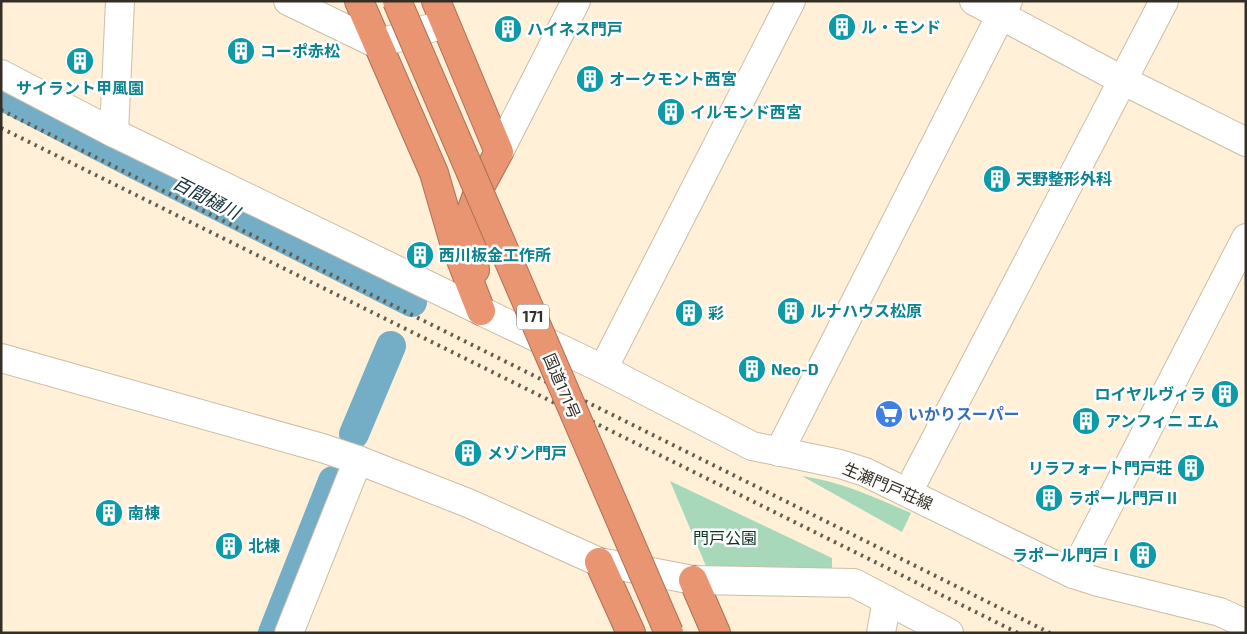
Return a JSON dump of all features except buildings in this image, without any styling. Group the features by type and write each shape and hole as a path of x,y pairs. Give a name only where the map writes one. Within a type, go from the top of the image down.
{"highway":[{"path":"359,1 434,173 454,242 481,311"},
{"name":"国道171号","path":"397,1 586,444 669,633"},
{"path":"440,12 499,152 480,188 470,214 473,256 481,311"},
{"path":"434,173 480,188"},
{"path":"600,562 631,633"},
{"path":"693,580 716,633"}],"street":[{"path":"114,134 120,1"},
{"path":"288,1 377,44 440,12"},
{"path":"499,152 576,1"},
{"path":"603,369 792,1"},
{"path":"974,1 1005,8 1122,80 1246,142"},
{"path":"908,492 1164,1"},
{"path":"779,452 1005,8"},
{"name":"生瀬門戸荘線","path":"1,74 114,134 603,369 752,446 840,464 865,472 1073,574 1220,612 1246,624"},
{"path":"1073,574 1246,238"},
{"path":"1,358 294,440 358,460 468,503 600,562 693,580 854,582 949,633"},
{"path":"289,633 358,460"},
{"path":"881,633 887,600"}],"green space":[{"path":"802,476 844,486 911,513 902,532"},
{"name":"門戸公園","path":"670,481 832,558 832,569 706,566"}],"waterway":[{"name":"百間樋川","path":"1,95 412,302"},
{"name":"百間樋川","path":"354,434 391,346"},
{"name":"百間樋川","path":"273,633 333,481"}],"railway":[{"path":"1,110 1050,633"},
{"path":"1,128 1018,633"}],"place":[{"name":"ル・モンド","path":"842,27"},
{"name":"ハイネス門戸","path":"508,29"},
{"name":"コーポ赤松","path":"241,51"},
{"name":"サイラント甲風園","path":"80,61"},
{"name":"オークモント西宮","path":"590,79"},
{"name":"イルモンド西宮","path":"671,112"},
{"name":"天野整形外科","path":"997,179"},
{"name":"西川板金工作所","path":"420,255"},
{"name":"ルナハウス松原","path":"791,311"},
{"name":"彩","path":"689,313"},
{"name":"Neo-D","path":"752,369"},
{"name":"ロイヤルヴィラ","path":"1225,394"},
{"name":"いかりスーパー","path":"889,414"},
{"name":"アンフィニ エム","path":"1086,421"},
{"name":"メゾン門戸","path":"468,453"},
{"name":"リラフォート門戸荘","path":"1191,468"},
{"name":"ラポール門戸Ⅱ","path":"1049,498"},
{"name":"南棟","path":"109,513"},
{"name":"北棟","path":"229,546"},
{"name":"ラポール門戸Ⅰ","path":"1143,555"}]}
